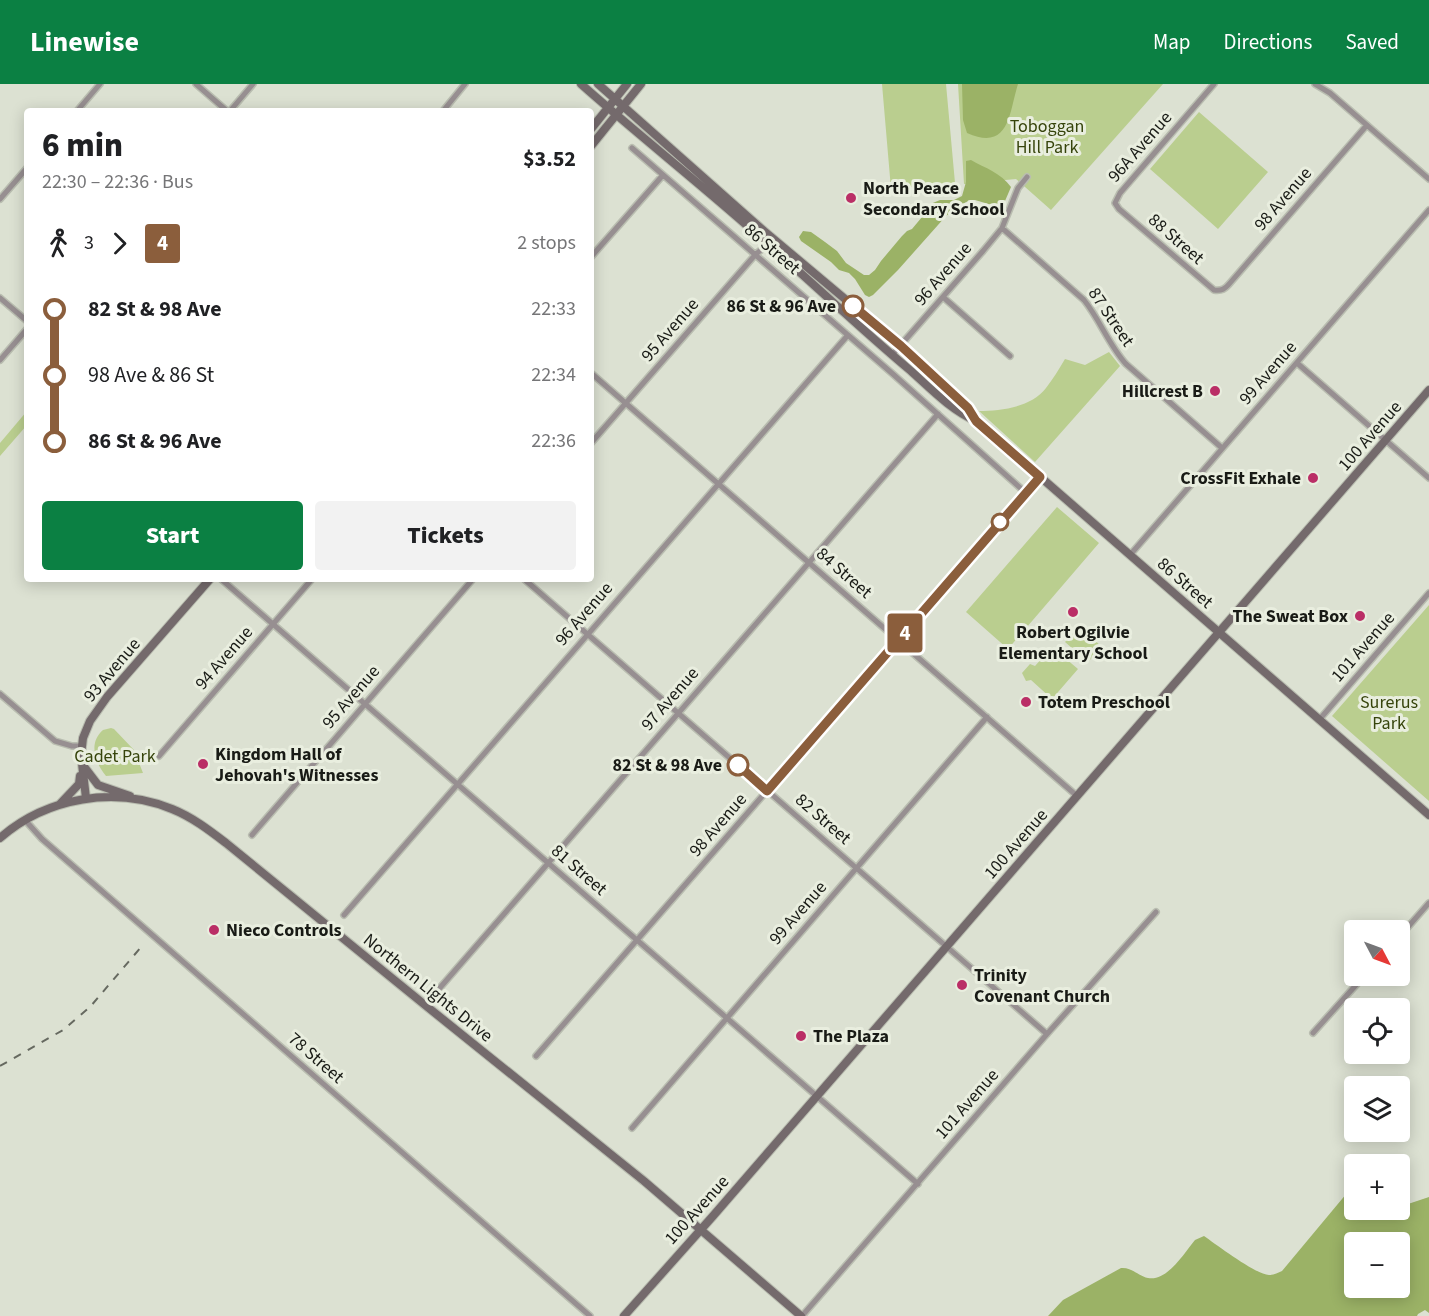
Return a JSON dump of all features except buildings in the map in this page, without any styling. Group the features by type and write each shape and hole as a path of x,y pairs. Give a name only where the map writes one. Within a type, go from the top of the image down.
{"main road":[{"name":"86 Street","path":"581,84 771,242 901,346 968,408 976,421"},
{"name":"86 Street","path":"598,84 892,355 963,415 976,421 1429,815"},
{"path":"594,125 627,84"},
{"path":"594,142 641,84"},
{"name":"100 Avenue","path":"624,1316 1429,390"},
{"name":"93 Avenue","path":"86,798 81,762 87,727 102,704 207,582"},
{"path":"81,762 98,785 145,800"},
{"path":"60,805 79,784 81,762"},
{"name":"Northern Lights Drive","path":"0,838 25,820 48,808 86,798 110,796 145,800 174,809 194,819 644,1181 802,1316"}],"street":[{"path":"80,108 100,84"},
{"path":"196,84 225,108"},
{"path":"232,108 254,84"},
{"path":"454,84 460,90"},
{"path":"445,108 465,84"},
{"name":"96A Avenue","path":"1115,203 1120,193 1214,84"},
{"path":"1315,84 1330,93 1429,179"},
{"name":"98 Avenue","path":"1220,291 1225,289 1367,125"},
{"name":"86 Street","path":"632,148 939,414 1026,493"},
{"path":"0,199 24,171"},
{"path":"594,254 663,175"},
{"name":"96 Avenue","path":"892,355 1002,228 1018,188 1027,177"},
{"path":"0,185 7,191"},
{"name":"88 Street","path":"1115,203 1119,209 1210,288 1220,291"},
{"name":"99 Avenue","path":"1131,555 1429,210"},
{"name":"87 Street","path":"1002,228 1084,300 1126,364 1222,448"},
{"name":"95 Avenue","path":"594,440 755,255 771,242"},
{"path":"943,297 1010,356"},
{"path":"0,298 24,318"},
{"path":"0,360 24,332"},
{"name":"96 Avenue","path":"344,915 848,335"},
{"path":"1297,363 1429,478"},
{"name":"84 Street","path":"594,376 1077,796"},
{"name":"97 Avenue","path":"424,1005 939,414"},
{"name":"98 Avenue","path":"536,1056 1040,477"},
{"name":"81 Street","path":"224,582 918,1184"},
{"name":"94 Avenue","path":"159,756 309,582"},
{"name":"95 Avenue","path":"252,835 470,582"},
{"name":"82 Street","path":"527,582 1047,1034"},
{"name":"101 Avenue","path":"1319,720 1429,593"},
{"path":"0,694 55,741 72,746 82,746"},
{"name":"99 Avenue","path":"632,1128 987,717"},
{"name":"78 Street","path":"25,820 42,839 590,1316"},
{"path":"1410,925 1429,903"},
{"name":"101 Avenue","path":"802,1316 1156,912"},
{"path":"1314,1033 1355,986"}],"green space":[{"path":"882,84 946,84 955,183 891,189"},
{"name":"Toboggan Hill Park","path":"958,84 1163,84 1051,210 1016,179 964,184"},
{"path":"962,84 1018,84 1009,117 1000,133 992,137 981,137 967,133 963,120"},
{"path":"1199,112 1268,172 1218,229 1150,169"},
{"path":"971,160 998,174 1011,187 1002,208 975,200 966,202 946,216 898,270 869,297 849,273 839,270 801,241 799,237 803,231 811,232 837,251 846,263 864,275 869,275 902,236 912,229 928,205 940,200 954,200 962,196 966,182 966,161"},
{"path":"1109,352 1120,366 1035,462 979,411 1006,409 1033,400 1054,378 1065,359 1085,365"},
{"path":"24,415 24,428 0,456 0,443"},
{"path":"1057,507 1099,543 1008,649 966,612"},
{"name":"Surerus Park","path":"1429,605 1429,801 1332,716"},
{"path":"1079,626 1102,647 1088,662 1065,642"},
{"path":"1052,647 1078,669 1052,699 1031,680 1026,681 1022,673 1030,664 1035,666"},
{"name":"Cadet Park","path":"111,728 134,750 143,773 106,776 102,771 96,759 94,747 98,735 103,730"},
{"path":"1344,1197 1344,1220 1410,1220 1410,1203 1429,1197 1429,1313 1425,1310 1417,1316 1048,1316 1063,1300 1121,1268 1148,1278 1162,1275 1175,1265 1195,1240 1204,1236 1255,1270 1269,1275 1282,1271"}],"railway":[{"path":"0,1066 63,1030 90,1007 142,946"}],"bus line":[{"name":"4","path":"738,765 767,791 1040,477 976,421 968,408 901,346 853,306"}],"place":[{"name":"North Peace Secondary School","path":"851,198"},
{"name":"86 St & 96 Ave","path":"853,306"},
{"name":"Hillcrest B","path":"1215,391"},
{"name":"CrossFit Exhale","path":"1313,478"},
{"name":"Robert Ogilvie Elementary School","path":"1073,612"},
{"name":"The Sweat Box","path":"1360,616"},
{"name":"Totem Preschool","path":"1026,702"},
{"name":"Kingdom Hall of Jehovah's Witnesses","path":"203,764"},
{"name":"82 St & 98 Ave","path":"738,765"},
{"name":"Nieco Controls","path":"214,930"},
{"name":"Trinity Covenant Church","path":"962,985"},
{"name":"The Plaza","path":"801,1036"}]}
